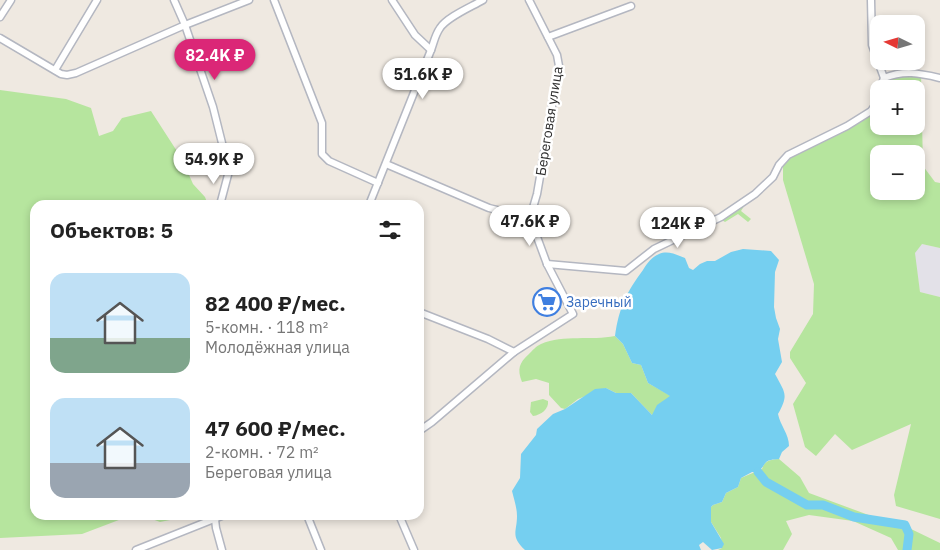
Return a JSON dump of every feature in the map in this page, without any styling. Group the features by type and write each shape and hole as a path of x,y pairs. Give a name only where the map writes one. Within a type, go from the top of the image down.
{"street":[{"path":"0,18 11,0"},
{"path":"55,70 97,0"},
{"path":"174,0 185,25 213,107 229,171 221,200"},
{"path":"0,38 61,74 67,75 76,73 185,25 249,0"},
{"path":"274,0 322,123 322,154 329,162 378,183"},
{"path":"392,0 415,35 431,50"},
{"path":"371,200 441,26 483,0"},
{"name":"Береговая улица","path":"529,0 557,55 559,66 537,194 530,218"},
{"path":"871,0 872,45 884,78 898,73 921,74 940,78"},
{"path":"548,37 631,6"},
{"path":"547,264 626,272 654,249 721,217 755,194 773,177 779,165 788,155 847,126 870,111"},
{"path":"386,164 488,208 530,218 547,264 573,314 514,352 424,428"},
{"path":"424,314 488,339 514,352"},
{"path":"136,550 210,520"},
{"path":"215,520 222,550"},
{"path":"309,520 321,550"},
{"path":"400,520 414,550"}],"shaded area":[{"path":"922,244 940,248 940,297 920,292 914,252"}],"green space":[{"path":"921,74 921,80 883,80 884,78"},
{"path":"0,90 66,99 91,108 99,136 113,131 122,118 151,111 182,159 193,184 206,200 30,200 30,520 119,520 82,534 0,538"},
{"path":"870,112 870,135 922,135 923,145 870,145 870,200 925,200 925,169 935,182 940,183 940,248 922,244 915,253 920,292 940,297 940,519 896,506 894,495 911,424 852,450 835,434 816,456 805,447 793,404 806,383 790,358 790,352 813,314 814,284 783,180 783,160"},
{"path":"746,203 741,211 751,219 748,222 738,214 725,222 722,220"},
{"path":"615,336 623,344 632,363 641,365 648,383 671,396 653,416 631,393 616,393 606,388 578,399 565,409 561,408 549,395 549,383 536,379 522,382 519,370 521,363 539,345 559,339"},
{"path":"543,399 548,401 546,409 542,413 533,416 530,412 531,402"},
{"path":"779,459 800,477 809,493 874,517 906,521 911,529 940,543 940,550 898,550 891,538 853,521 809,515 786,521 792,534 783,550 718,550 722,548 721,538 711,522 711,507 722,502 726,493 738,487 741,478 762,469 768,461"}],"water":[{"path":"743,249 771,251 779,260 775,272 774,307 780,329 778,339 782,362 775,374 785,398 778,414 788,437 789,446 782,452 779,459 768,461 758,472 752,472 741,478 738,487 726,493 722,502 711,507 711,522 724,544 722,548 712,550 703,542 699,545 701,550 525,550 517,541 515,534 517,513 512,491 520,478 521,454 536,435 537,429 553,414 565,409 595,389 606,388 616,393 631,393 652,415 657,405 670,396 648,383 641,365 632,363 623,344 615,336 624,301 646,265 656,255 669,253 685,258 689,268 693,270 707,261 715,261 731,252"}],"waterway":[{"path":"758,472 766,482 807,505 823,505 854,517 905,525 909,534 907,550"}],"place":[{"name":"Заречный","path":"547,302"}]}
